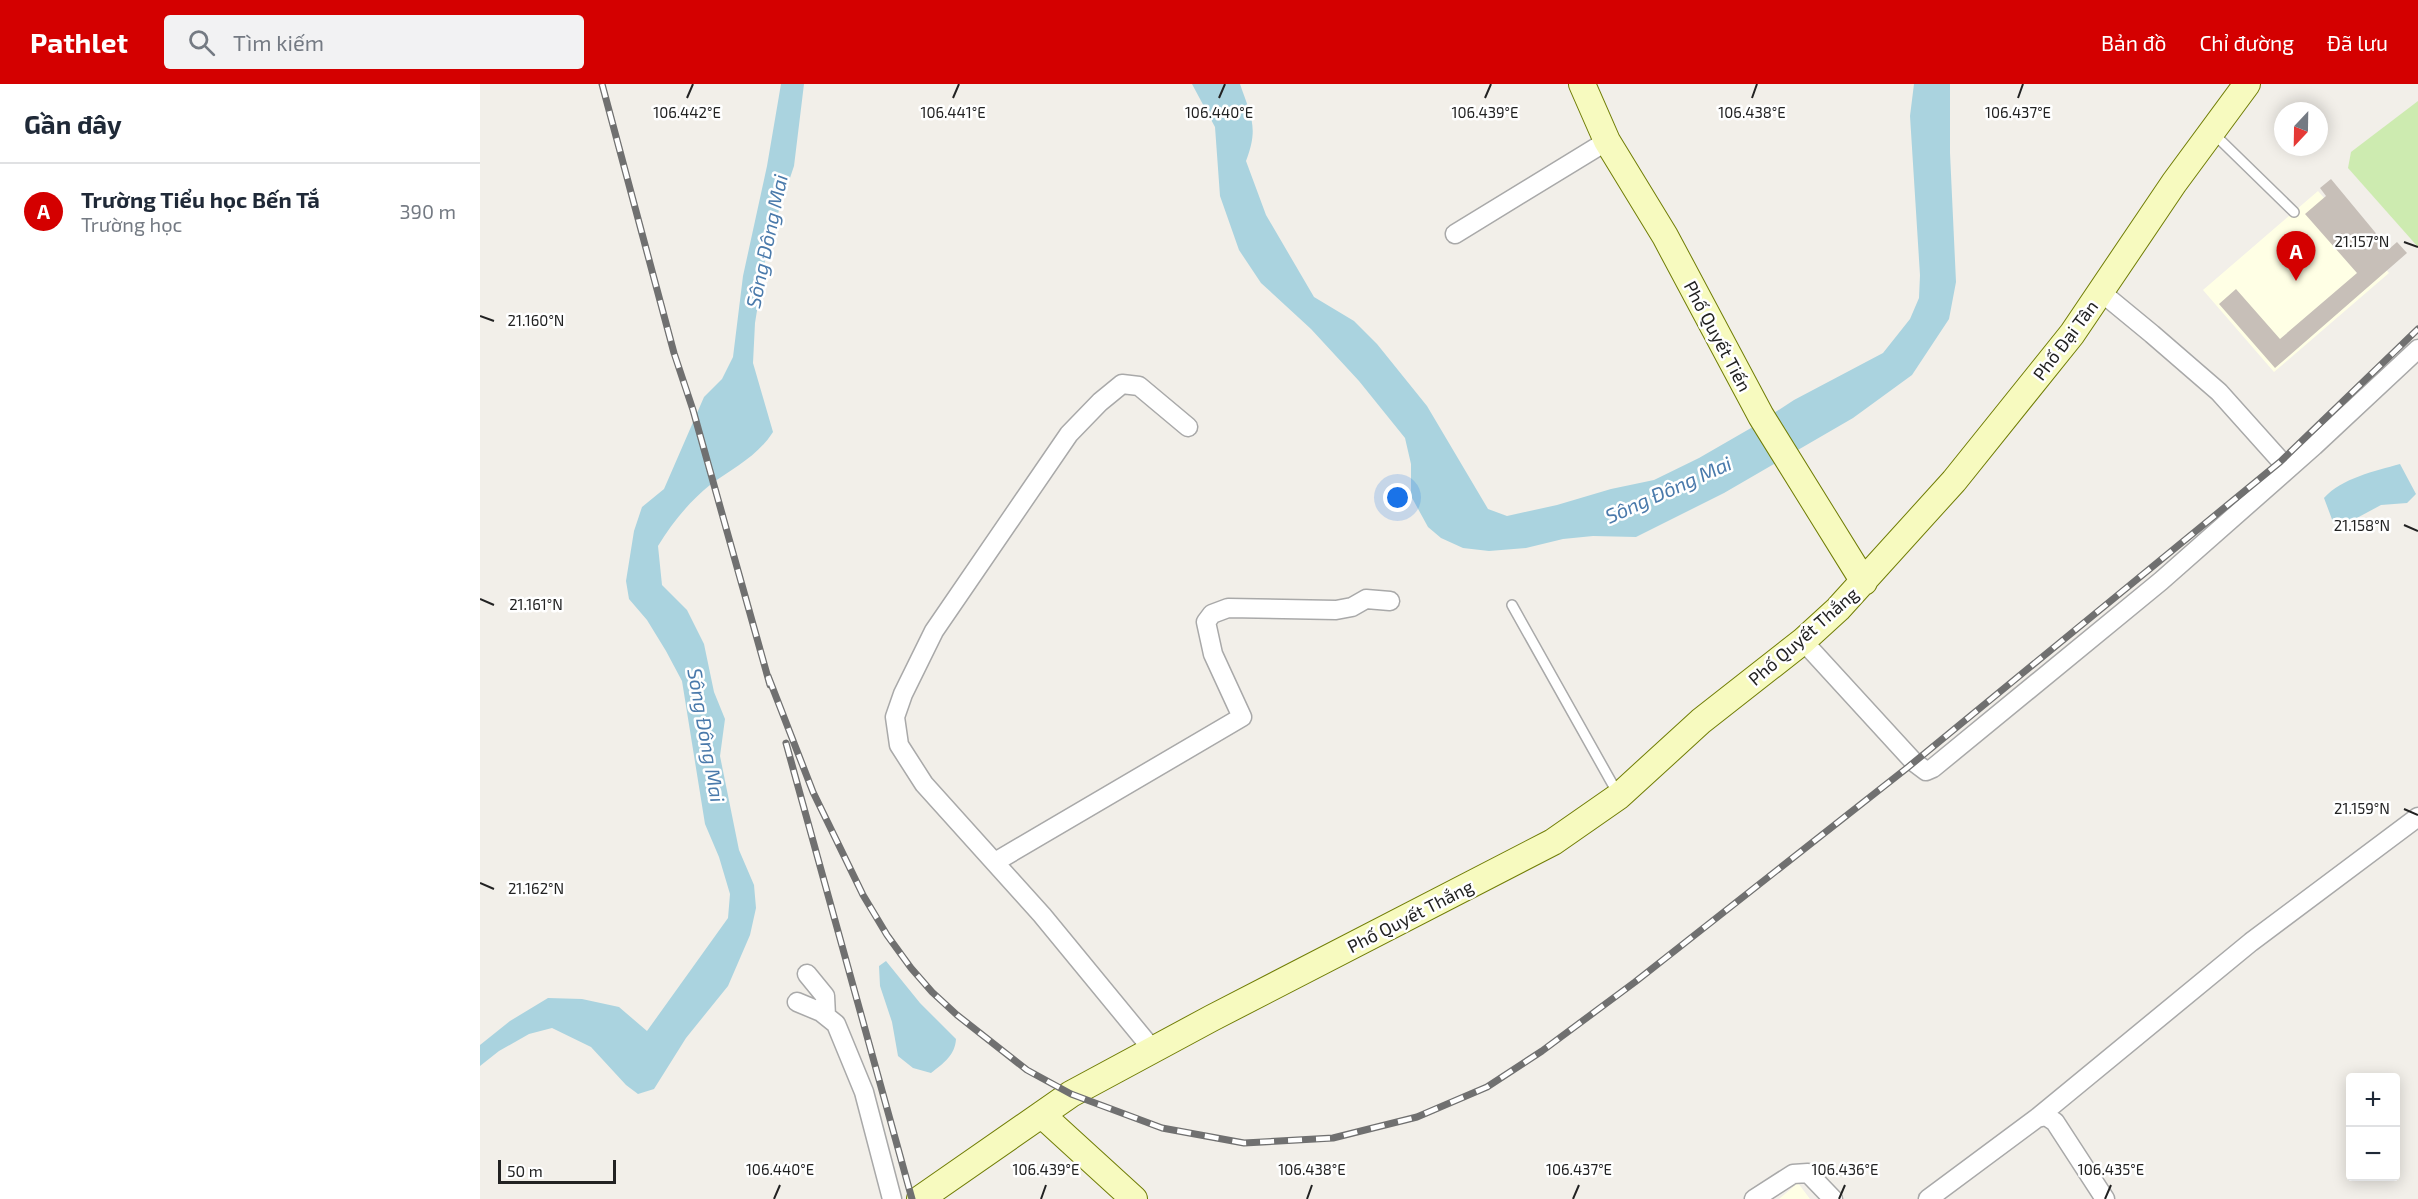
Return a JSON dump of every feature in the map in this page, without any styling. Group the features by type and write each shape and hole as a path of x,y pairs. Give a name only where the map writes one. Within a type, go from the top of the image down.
{"main road":[{"name":"Phố Quyết Tiến","path":"1582,84 1608,141 1665,236 1761,416 1864,582"},
{"name":"Phố Đại Tân","path":"1864,582 1954,481 2072,334 2211,131 2247,84"},
{"name":"Phố Quyết Thắng","path":"920,1199 1071,1094 1553,842 1619,796 1701,721 1803,641 1864,582"},
{"path":"1042,1115 1134,1199"}],"street":[{"path":"1455,234 1608,141"},
{"path":"2101,292 2152,333 2218,392 2288,469"},
{"path":"1803,641 1914,762 1926,771 1933,768 2161,580 2288,469 2418,349"},
{"path":"1153,1050 1100,983 924,784 899,745 895,717 903,694 934,632 1069,434 1100,402 1122,384 1139,386 1188,427"},
{"path":"995,862 1242,717 1210,643 1206,622 1212,614 1228,608 1336,610 1352,607 1366,599 1390,601"},
{"path":"1928,1199 2037,1118 2251,942 2418,817"},
{"path":"807,974 825,996 826,1016"},
{"path":"797,1002 826,1016 836,1024 864,1092 892,1199"},
{"path":"2037,1118 2046,1116 2055,1122 2105,1199"},
{"path":"1754,1199 1793,1174 1808,1173 1833,1199"}],"lane":[{"path":"2211,131 2294,212"},
{"path":"1512,605 1619,796"}],"shaded area":[{"path":"2318,191 2389,273 2274,372 2203,290"},
{"path":"1798,1183 1810,1199 1779,1199"}],"green space":[{"path":"2418,101 2418,247 2348,168 2351,152"}],"water":[{"name":"Sông Đông Mai","path":"781,84 804,84 794,166 768,243 755,323 753,363 773,432 767,441 744,462 695,498 658,546 662,585 687,610 704,644 714,692 725,719 720,756 739,850 754,885 756,908 750,935 728,986 686,1038 654,1089 638,1094 626,1085 591,1047 552,1028 529,1034 499,1051 480,1066 480,1045 510,1021 548,998 582,999 619,1007 647,1031 728,918 730,894 719,857 705,824 682,681 647,620 629,599 626,581 634,531 642,507 664,489 704,397 722,379 733,357 743,276 767,166"},
{"name":"Sông Đông Mai","path":"1192,84 1240,84 1253,131 1246,161 1266,215 1314,297 1354,321 1377,344 1427,406 1488,509 1507,516 1654,480 1699,458 1794,400 1883,353 1910,319 1919,298 1920,275 1910,116 1914,84 1950,84 1950,153 1956,282 1949,319 1912,375 1853,418 1724,493 1636,537 1593,536 1563,539 1526,548 1489,551 1463,548 1441,538 1428,527 1411,496 1411,464 1405,438 1359,381 1311,329 1261,283 1239,250 1220,196 1215,127"},
{"path":"2400,464 2416,494 2407,503 2381,505 2355,519 2333,522 2324,498 2331,491 2359,476"},
{"path":"886,961 920,1003 956,1039 951,1054 931,1073 913,1068 898,1056 892,1022 880,986 879,966"}],"building":[{"path":"2331,179 2389,249 2397,242 2407,253 2275,368 2219,304 2236,289 2280,339 2357,273 2305,214 2326,196 2320,188"}],"railway":[{"path":"602,84 674,353 693,410 770,685"},
{"path":"768,676 813,792 863,895 887,935 911,968 957,1015 1027,1070 1071,1094 1162,1128 1244,1143 1333,1138 1417,1117 1487,1087 1542,1051 1635,982 1907,768 2280,462 2418,329"},
{"path":"786,743 912,1199"}],"place":[{"name":"Trường Tiểu học Bến Tắ","path":"2296,281"}]}
